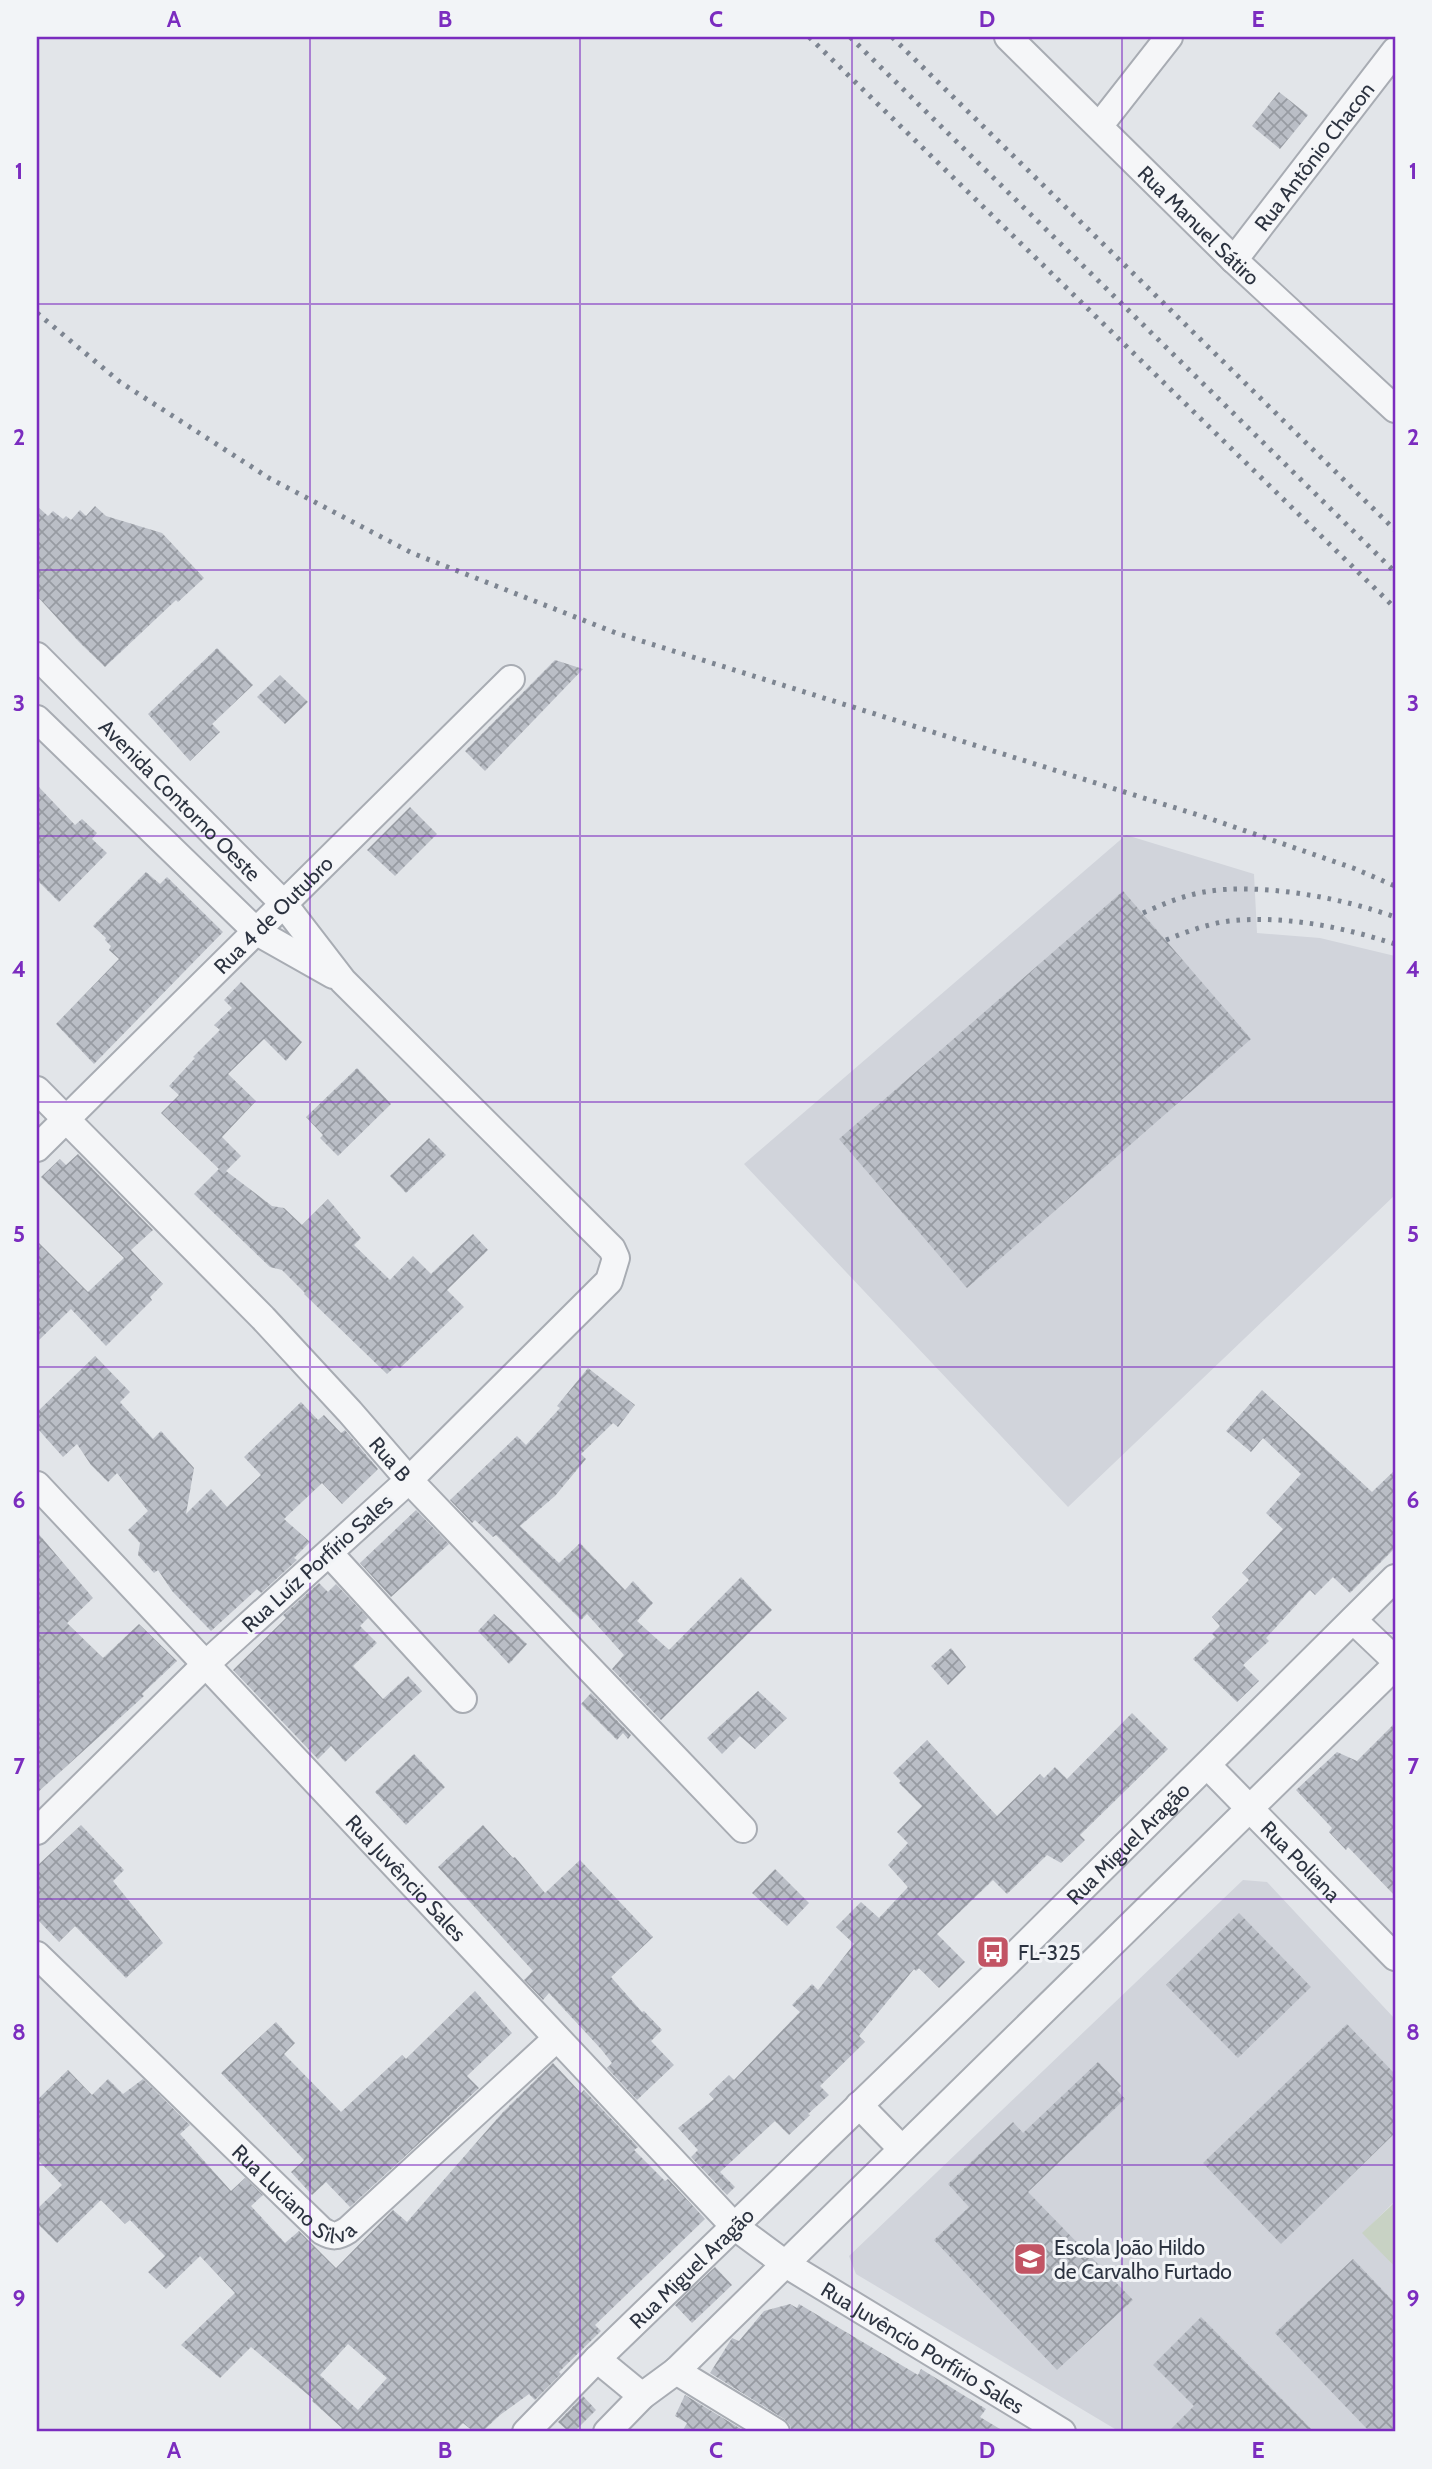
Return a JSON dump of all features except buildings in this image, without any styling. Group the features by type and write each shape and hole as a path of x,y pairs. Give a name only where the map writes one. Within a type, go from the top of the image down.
{"street":[{"name":"Rua Manuel Sátiro","path":"1008,37 1234,260 1394,404"},
{"path":"1100,125 1169,37"},
{"name":"Rua Antônio Chacon","path":"1234,260 1395,51"},
{"name":"Avenida Contorno Oeste","path":"37,656 283,903 343,981 603,1239 616,1258"},
{"name":"Rua 4 de Outubro","path":"37,1148 511,679"},
{"name":"Avenida Contorno Oeste","path":"37,719 257,932 343,981"},
{"name":"Rua B","path":"37,1090 263,1318 409,1480 743,1829"},
{"name":"Rua Luíz Porfírio Sales","path":"37,1831 207,1663 409,1480 609,1280 616,1258"},
{"name":"Rua Juvêncio Sales","path":"37,1485 734,2226 784,2263"},
{"path":"329,1553 463,1699"},
{"name":"Rua Miguel Aragão","path":"526,2432 597,2358 1208,1766 1395,1578"},
{"path":"1353,1620 1395,1660"},
{"path":"607,2432 642,2396 676,2371 1249,1807 1390,1684"},
{"name":"Rua Poliana","path":"1208,1766 1395,1956"},
{"name":"Rua Luciano Silva","path":"37,1955 322,2231 332,2237 348,2230 556,2039"},
{"path":"859,2105 901,2148"},
{"name":"Rua Juvêncio Porfírio Sales","path":"784,2263 1062,2432"},
{"path":"597,2358 642,2396"},
{"path":"676,2371 776,2432"}],"shaded area":[{"path":"1126,835 1254,874 1257,933 1320,938 1395,956 1395,1195 1068,1507 744,1164"},
{"path":"1243,1880 1267,1882 1395,2019 1395,2201 1363,2233 1395,2267 1395,2432 1120,2432 856,2274 849,2256"}],"green space":[{"path":"1395,2204 1395,2267 1362,2233"}],"railway":[{"path":"809,37 1395,608"},
{"path":"850,37 1395,572"},
{"path":"892,37 1395,530"},
{"path":"37,313 120,382 269,478 412,553 616,633 1211,819 1353,868 1395,886"},
{"path":"1143,913 1196,894 1226,889 1250,889 1326,898 1395,917"},
{"path":"1166,940 1221,922 1271,920 1355,932 1395,944"}],"place":[{"name":"FL-325","path":"993,1952"},
{"name":"Escola João Hildo de Carvalho Furtado","path":"1030,2259"}]}
